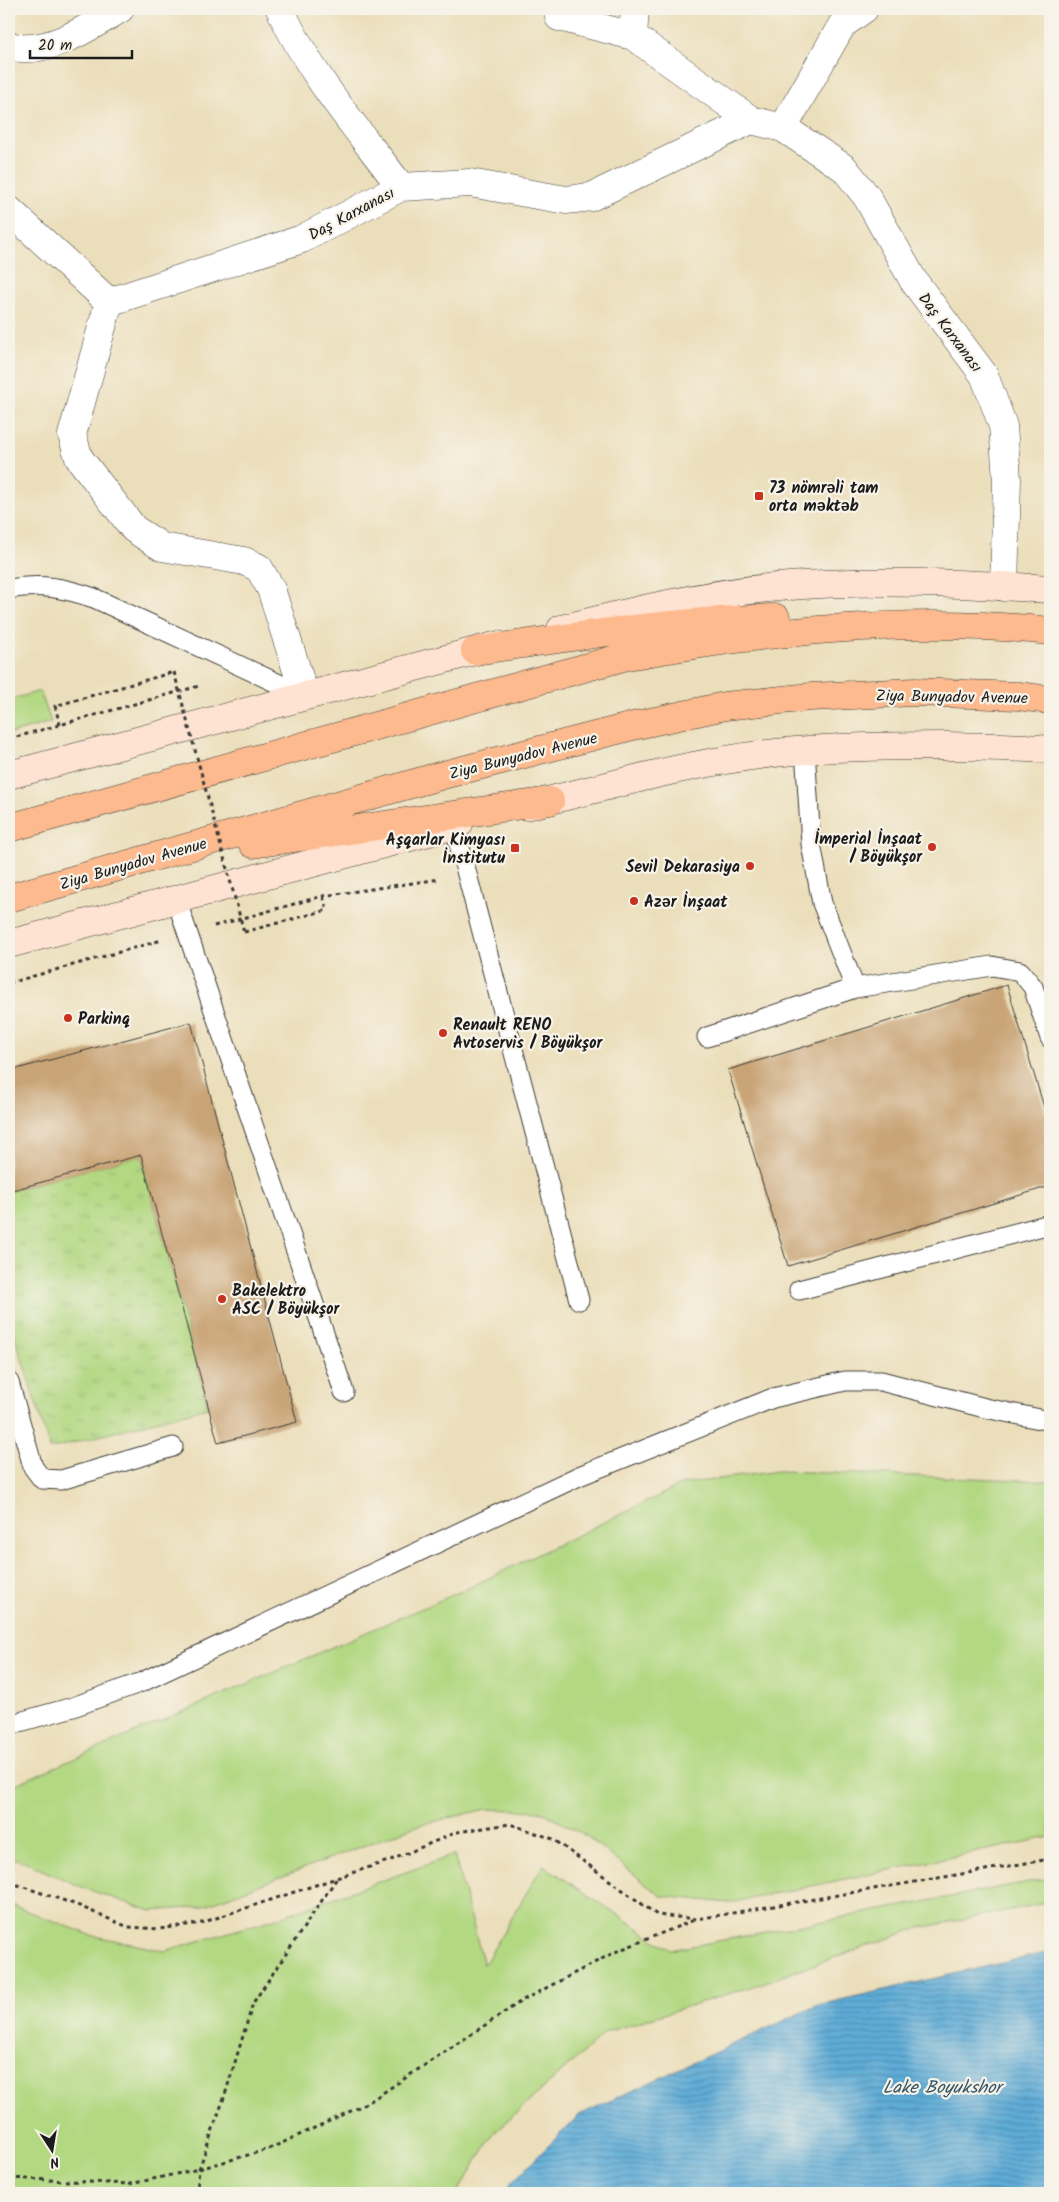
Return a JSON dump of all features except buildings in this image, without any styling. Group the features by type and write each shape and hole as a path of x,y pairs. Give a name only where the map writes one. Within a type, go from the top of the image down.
{"main road":[{"path":"9,775 474,651 620,614 708,596 776,587 833,583 914,582 1050,589"},
{"path":"474,651 644,626 722,620 809,617 1050,631"},
{"path":"9,828 627,656 713,641 912,624"},
{"name":"Ziya Bunyadov Avenue","path":"9,898 443,775 637,725 725,706 810,697 915,692 1018,696 1050,700"},
{"path":"9,944 454,825 726,760 805,749 910,746 1027,747 1050,750"},
{"path":"9,788 94,751"},
{"path":"143,860 550,801"}],"street":[{"path":"9,46 27,49 47,44 89,27 120,9"},
{"path":"280,9 310,66 336,106 401,187"},
{"path":"558,17 633,36 635,9"},
{"path":"783,128 842,25 864,9"},
{"name":"Daş Karxanası","path":"633,36 751,120 783,128 844,168 867,197 912,280 984,375 1003,426 1007,479 1004,587"},
{"name":"Daş Karxanası","path":"108,302 302,239 401,187 470,183 566,200 591,197 751,120"},
{"path":"9,210 108,302 72,435 79,458 134,528 162,547 244,561 259,568 271,588 305,696"}],"lane":[{"path":"9,589 24,586 64,588 94,598 305,696"},
{"path":"805,749 811,844 822,903 855,988"},
{"path":"454,825 579,1300"},
{"path":"176,899 344,1392"},
{"path":"707,1037 855,988 992,966 1020,971 1033,987 1050,1038"},
{"path":"799,1290 1050,1224"},
{"path":"9,1725 73,1707 142,1682 579,1476 774,1398 845,1381 881,1381 985,1408 1050,1420"},
{"path":"9,1382 33,1467 42,1480 61,1480 173,1447"}],"path":[{"path":"60,725 55,706 174,672 244,932 328,910 323,896"},
{"path":"9,739 199,686"},
{"path":"9,984 323,896 467,875"},
{"path":"9,1882 77,1905 128,1927 160,1929 201,1923 391,1860 457,1832 510,1824 553,1839 657,1915 697,1919"},
{"path":"9,2178 130,2184 199,2169 269,2149 366,2104 524,2000 615,1952 697,1919 1050,1859"},
{"path":"197,2193 199,2169 225,2095 252,2003 336,1878"}],"green space":[{"path":"40,691 51,722 9,734 9,700"},
{"path":"141,1155 208,1407 50,1449 9,1317 9,1191"},
{"path":"778,1471 1050,1481 1050,1837 729,1903 661,1896 588,1837 540,1811 486,1809 416,1826 201,1907 151,1911 84,1888 17,1859 9,1859 9,1787 464,1590 683,1484"},
{"path":"454,1855 484,1965 543,1865 671,1950 1050,1878 1050,1902 915,1929 763,1983 606,2032 494,2133 457,2193 9,2193 9,1904 90,1935 165,1951 274,1919"}],"water":[{"name":"Lake Boyukshor","path":"1050,1952 1050,2193 501,2193 579,2115 818,2005"}],"place":[{"name":"73 nömrəli tam orta məktəb","path":"759,496"},
{"name":"İmperial İnşaat / Böyükşor","path":"932,847"},
{"name":"Aşqarlar Kimyası İnstitutu","path":"515,848"},
{"name":"Sevil Dekarasiya","path":"750,866"},
{"name":"Azər İnşaat","path":"634,901"},
{"name":"Parkinq","path":"68,1018"},
{"name":"Renault RENO Avtoservis / Böyükşor","path":"443,1033"},
{"name":"Bakelektro ASC / Böyükşor","path":"222,1299"}]}
